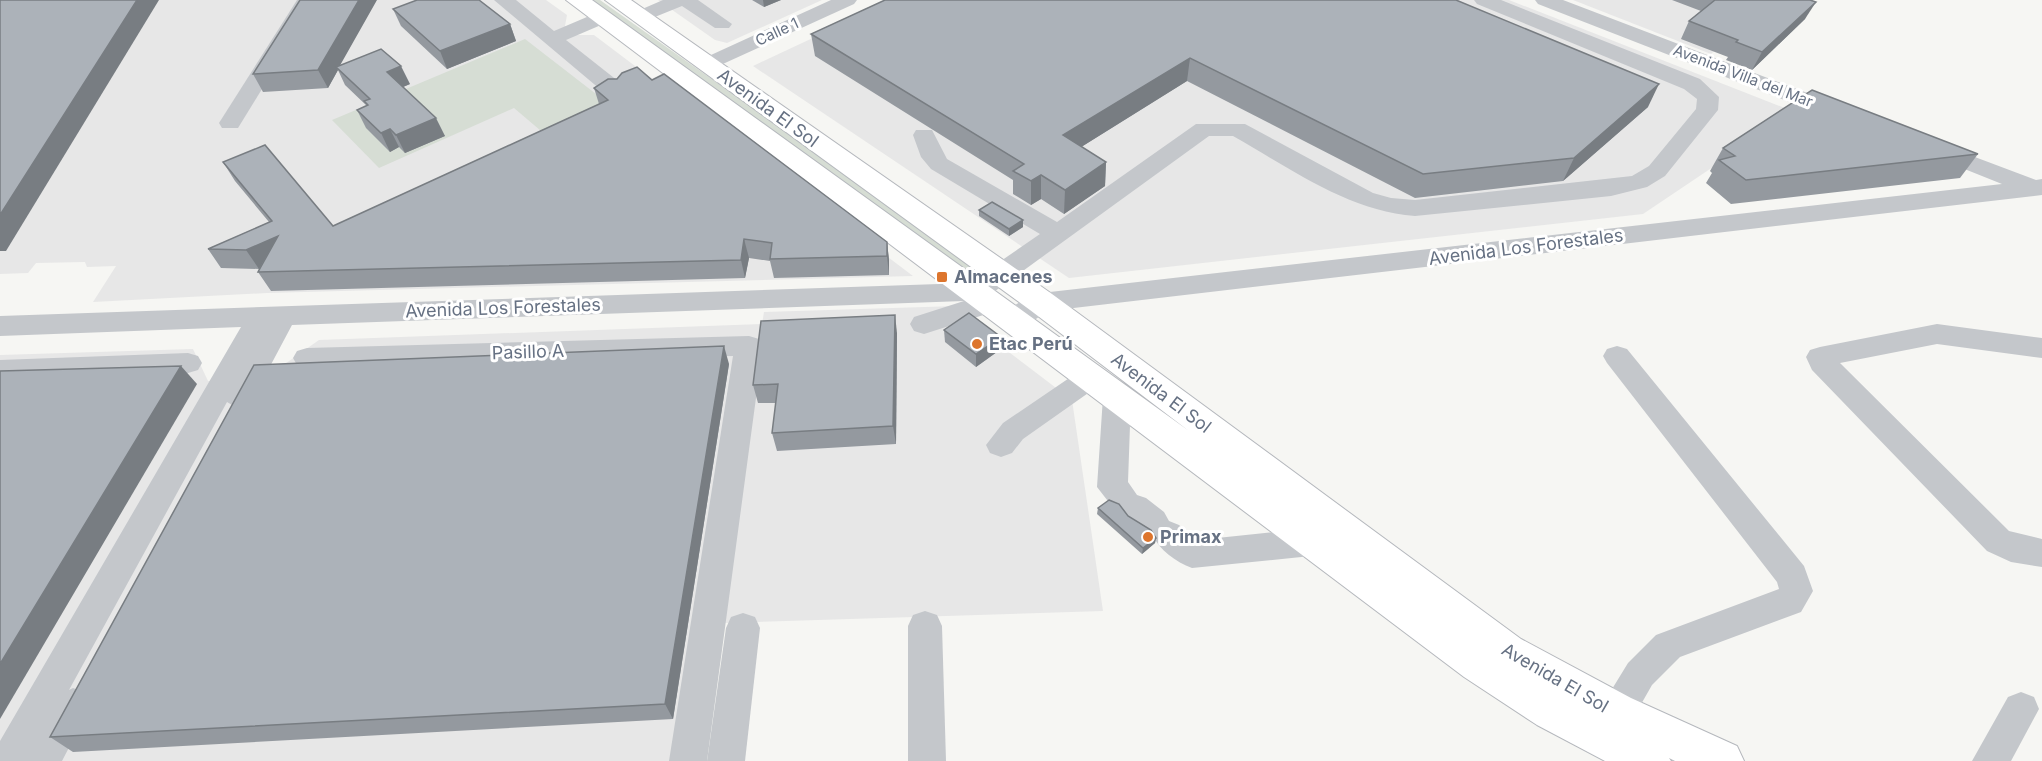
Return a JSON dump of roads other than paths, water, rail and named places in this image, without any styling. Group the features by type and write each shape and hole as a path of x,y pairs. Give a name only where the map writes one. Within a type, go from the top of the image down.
{"main road":[{"name":"Avenida El Sol","path":"609,9 707,64 1091,377 1478,664 1552,711 1642,759"},
{"name":"Avenida El Sol","path":"609,9 995,297 1041,302 1507,652 1616,712 1722,761"}],"street":[{"path":"230,123 307,0"},
{"path":"504,0 615,90"},
{"path":"552,39 609,9 680,0"},
{"path":"685,0 722,24"},
{"name":"Calle 1","path":"707,64 847,0"},
{"path":"924,324 995,297 1057,232 1204,129 1237,129 1364,198 1389,206 1415,208 1611,188 1639,182 1657,171 1707,110 1708,98 1692,84 1484,0"},
{"name":"Avenida Villa del Mar","path":"1545,0 1861,121"},
{"path":"924,135 933,158 939,164 1057,232"},
{"path":"1916,142 2040,189"},
{"name":"Avenida Los Forestales","path":"0,326 272,315 995,297 1041,302 2040,189"},
{"path":"9,761 272,315"},
{"path":"42,761 272,315"},
{"path":"2042,348 1937,334 1820,357 1822,363 1998,541 2012,548 2042,553"},
{"name":"Pasillo A","path":"307,358 749,346 688,761"},
{"path":"1617,356 1792,576 1796,591 1789,602 1668,646 1640,674 1616,712 1642,759"},
{"path":"0,370 188,363"},
{"path":"1001,445 1013,431 1037,412 1066,396 1091,377"},
{"path":"1117,397 1112,487 1192,554 1311,542"},
{"path":"925,626 927,761"},
{"path":"726,761 743,628"},
{"path":"1991,761 2021,709"}],"place":[{"name":"Almacenes","path":"942,277"},
{"name":"Etac Perú","path":"977,344"},
{"name":"Primax","path":"1148,537"}]}
